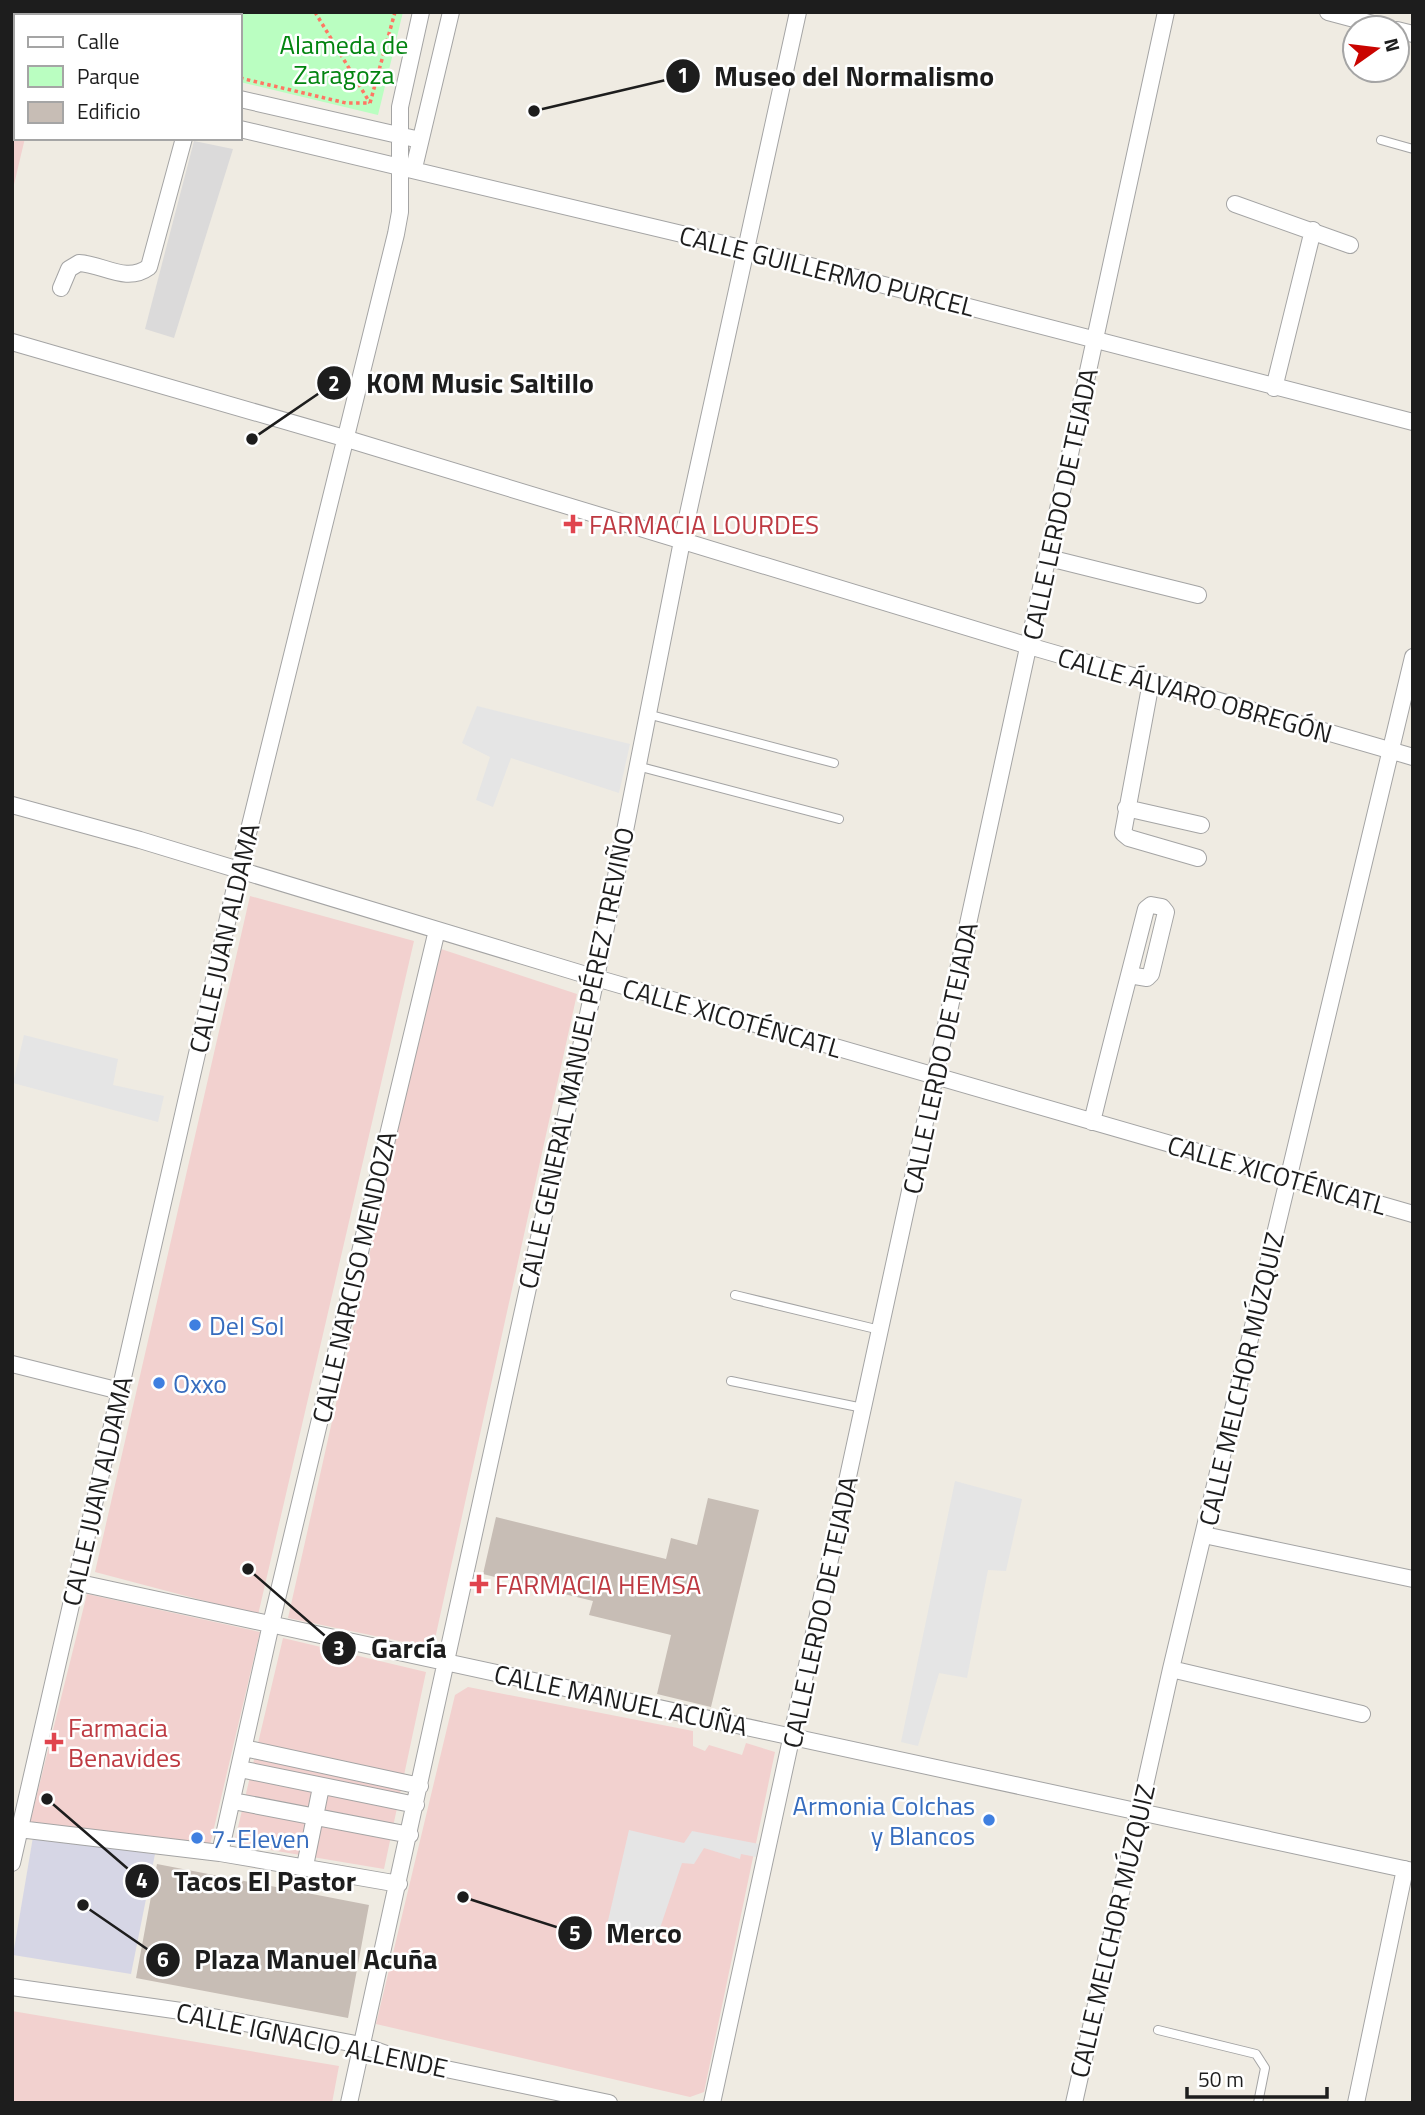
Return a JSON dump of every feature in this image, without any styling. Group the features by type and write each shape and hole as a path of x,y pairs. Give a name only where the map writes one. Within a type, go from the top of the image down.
{"street":[{"name":"CALLE JUAN ALDAMA","path":"12,1864 16,1830 239,870 396,234 406,166 399,135 400,107 421,12"},
{"name":"CALLE JUAN ALDAMA","path":"406,166 420,140 451,12"},
{"name":"CALLE GENERAL MANUEL PÉREZ TREVIÑO","path":"349,2103 410,1835 596,978 682,541 798,12"},
{"name":"CALLE LERDO DE TEJADA","path":"712,2103 1166,12"},
{"path":"242,99 420,140"},
{"name":"CALLE GUILLERMO PURCEL","path":"242,129 406,166 745,249 1413,422"},
{"path":"61,288 69,269 79,264 125,275 142,272 149,267 183,140"},
{"path":"1235,204 1350,245"},
{"path":"1274,388 1313,230"},
{"name":"CALLE ÁLVARO OBREGÓN","path":"12,342 344,438 1029,646 1413,757"},
{"path":"1048,558 1198,595"},
{"name":"CALLE MELCHOR MÚZQUIZ","path":"1074,2103 1171,1670 1413,656"},
{"path":"1151,682 1122,829 1129,838 1198,858"},
{"name":"CALLE XICOTÉNCATL","path":"12,805 239,870 596,978 1413,1214"},
{"path":"1126,808 1201,825"},
{"name":"CALLE NARCISO MENDOZA","path":"220,1853 271,1624 437,930"},
{"path":"1092,1122 1129,975"},
{"path":"12,1364 120,1391"},
{"path":"1204,1535 1413,1579"},
{"name":"CALLE MANUEL ACUÑA","path":"75,1582 1409,1870"},
{"path":"1171,1670 1362,1714"},
{"path":"244,1748 420,1786"},
{"path":"240,1769 416,1805"},
{"path":"305,1866 321,1787"},
{"path":"233,1801 410,1835"},
{"path":"16,1830 220,1853 399,1884"},
{"path":"1356,2103 1409,1870"},
{"name":"CALLE IGNACIO ALLENDE","path":"12,1987 181,2011 362,2045 403,2060 609,2103"}],"lane":[{"path":"1381,140 1413,149"},
{"path":"647,714 834,763"},
{"path":"637,766 839,818"},
{"path":"734,1295 880,1330"},
{"path":"731,1381 863,1408"},
{"path":"1158,2030 1256,2054 1265,2068 1258,2103"}],"path":[{"path":"314,12 370,103"},
{"path":"370,103 394,12"},
{"path":"242,78 346,103 370,103"}],"shaded area":[{"path":"12,90 14,140 25,140 12,193"},
{"path":"194,141 233,149 174,338 145,329"},
{"path":"477,706 630,744 619,793 511,758 493,807 476,800 490,757 462,743"},
{"path":"250,896 414,941 258,1615 95,1572"},
{"path":"438,948 577,994 433,1648 288,1618"},
{"path":"24,1035 118,1059 113,1085 164,1096 158,1122 13,1083"},
{"path":"955,1481 1022,1499 1006,1571 988,1570 967,1678 939,1673 918,1746 901,1742"},
{"path":"87,1594 260,1632 210,1845 30,1822"},
{"path":"283,1638 426,1672 384,1869 234,1844"},
{"path":"468,1687 693,1731 693,1746 705,1751 709,1745 742,1755 746,1743 775,1752 704,2092 690,2097 376,2024 455,1695"},
{"path":"629,1830 684,1843 692,1831 759,1844 756,1857 741,1854 740,1859 704,1848 694,1864 682,1863 656,1940 607,1925"},
{"path":"33,1837 155,1854 131,1974 13,1955"},
{"path":"12,2011 339,2066 332,2103 12,2103"}],"green space":[{"name":"Alameda de Zaragoza","path":"12,12 403,12 378,115 242,82 242,14 14,14 12,28"}],"building":[{"path":"708,1498 759,1510 711,1707 657,1694 671,1635 589,1615 593,1601 483,1574 496,1517 666,1559 671,1538 697,1545"},
{"path":"157,1864 369,1905 348,2018 136,1978"}],"place":[{"name":"Museo del Normalismo","path":"534,111"},
{"name":"KOM Music Saltillo","path":"252,439"},
{"name":"FARMACIA LOURDES","path":"573,524"},
{"name":"Del Sol","path":"195,1325"},
{"name":"Oxxo","path":"159,1383"},
{"name":"García","path":"248,1569"},
{"name":"FARMACIA HEMSA","path":"479,1584"},
{"name":"Farmacia Benavides","path":"54,1742"},
{"name":"Tacos El Pastor","path":"47,1799"},
{"name":"Armonia Colchas y Blancos","path":"989,1820"},
{"name":"7-Eleven","path":"197,1838"},
{"name":"Merco","path":"463,1897"},
{"name":"Plaza Manuel Acuña","path":"83,1905"}]}
